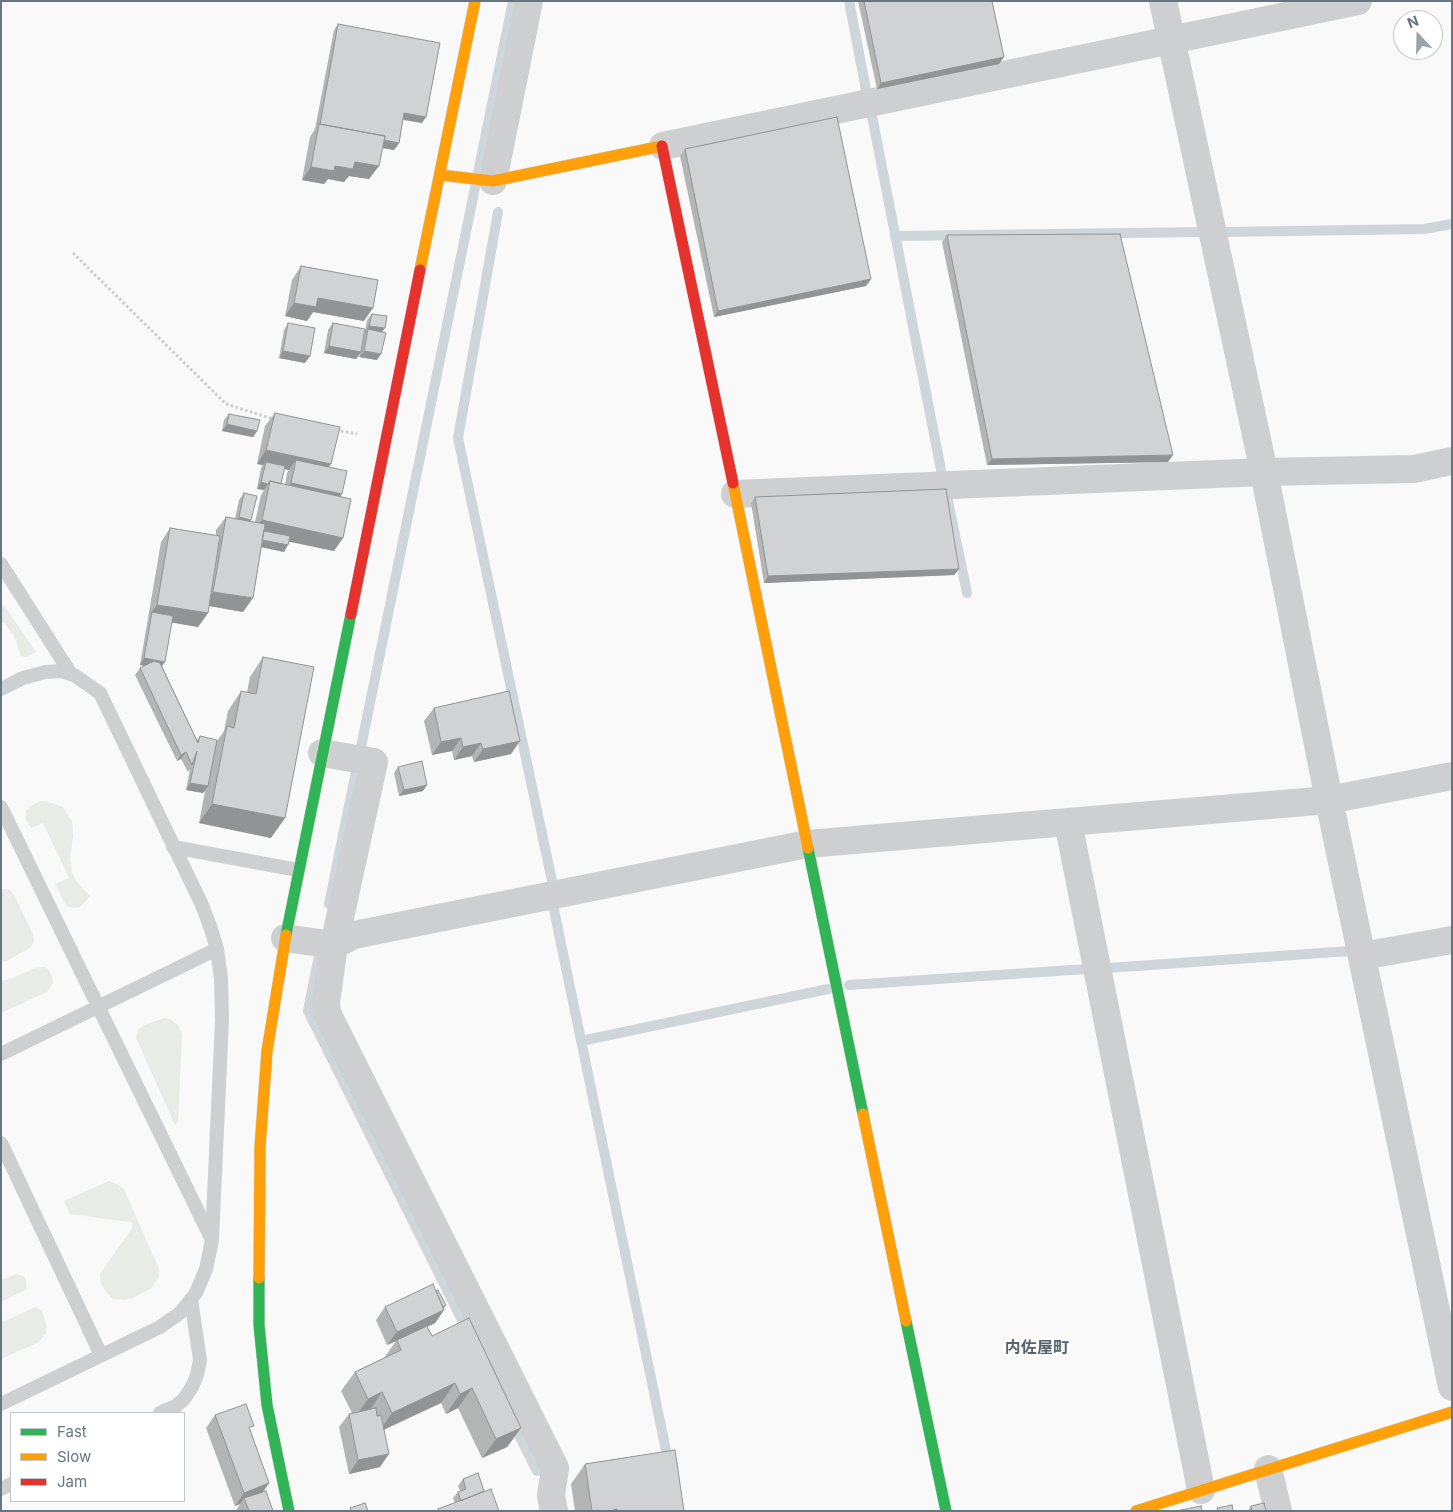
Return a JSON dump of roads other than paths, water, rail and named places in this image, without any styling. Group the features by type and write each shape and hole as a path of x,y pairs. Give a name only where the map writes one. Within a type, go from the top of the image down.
{"street":[{"path":"289,1511 267,1405 259,1315 260,1137 267,1051 284,938 475,1"},
{"path":"489,181 528,1"},
{"path":"1163,1 1264,472 1329,800 1452,1387"},
{"path":"440,176 489,181 1358,1"},
{"path":"663,146 806,844 946,1511"},
{"path":"735,494 1264,472 1414,469 1452,461"},
{"path":"322,752 374,762 326,943 327,1013 555,1468 551,1496 554,1511"},
{"path":"284,938 326,943 354,935 806,844 1329,800 1452,776"},
{"path":"1068,822 1202,1490"},
{"path":"1362,956 1452,940"},
{"path":"1136,1511 1452,1412"},
{"path":"1268,1469 1278,1511"}],"lane":[{"path":"1,565 71,674"},
{"path":"1,689 23,678 45,672 61,671 74,675 100,694 212,929 221,979 222,1020 212,1240 206,1269 196,1293 180,1313 160,1327 1,1404"},
{"path":"1,807 212,1240"},
{"path":"173,847 298,870"},
{"path":"1,1054 217,949"},
{"path":"1,1143 101,1356"},
{"path":"162,1412 176,1406 184,1399 197,1375 200,1360 191,1300"}],"waterway":[{"path":"329,904 513,1"},
{"path":"849,1 867,95"},
{"path":"871,111 943,480"},
{"path":"498,212 458,438 552,881"},
{"path":"1222,232 1424,229 1452,224"},
{"path":"895,236 1204,232"},
{"path":"947,496 967,593"},
{"path":"553,905 669,1465"},
{"path":"321,945 308,1011 468,1332"},
{"path":"1108,968 1350,951"},
{"path":"849,985 1087,969"},
{"path":"581,1041 828,989"},
{"path":"512,1421 537,1471"}],"district":[{"name":"内佐屋町","path":"1037,1348"}]}
